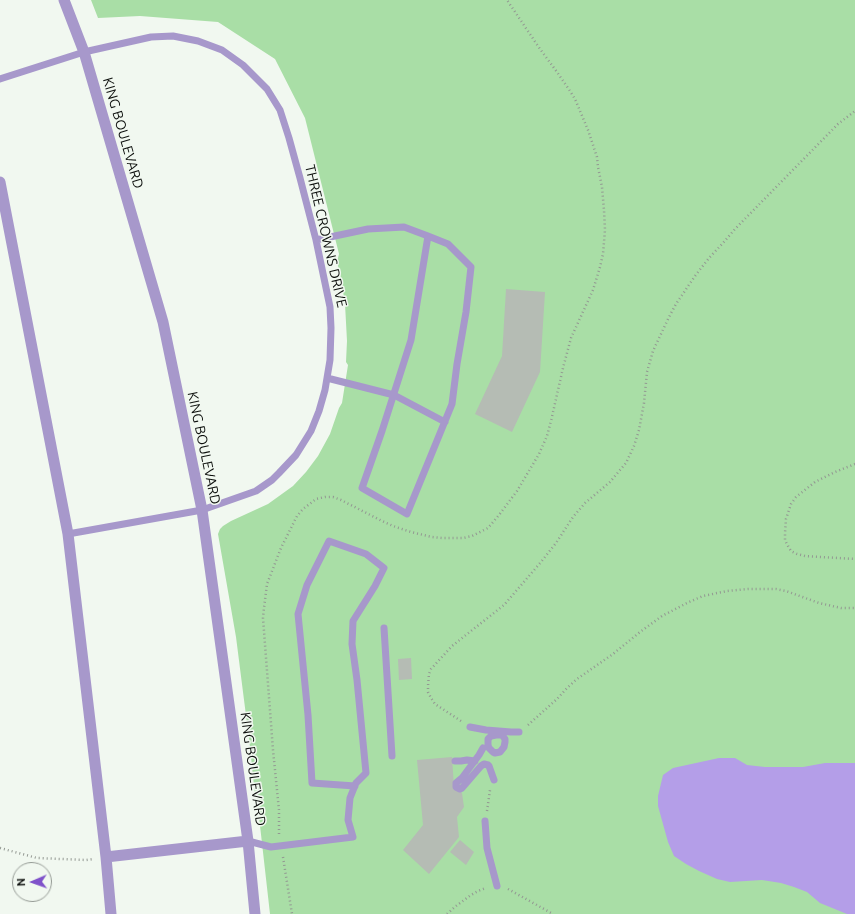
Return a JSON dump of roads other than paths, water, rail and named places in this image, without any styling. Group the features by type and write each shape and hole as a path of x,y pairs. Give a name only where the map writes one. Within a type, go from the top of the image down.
{"street":[{"name":"KING BOULEVARD","path":"64,0 84,52 163,322 202,510 248,841 255,914"},
{"path":"0,182 68,534 106,857 111,914"},
{"path":"106,857 248,841"}],"lane":[{"name":"THREE CROWNS DRIVE","path":"0,79 84,52 151,37 173,36 198,41 222,50 243,64 267,89 280,110 293,151 316,240 330,307 330,360 319,411 311,431 296,455 272,480 256,490 202,510 68,534"},
{"path":"316,240 368,229 404,227 428,236 448,244 471,267 466,312 452,404 407,514 362,488 411,340 428,236"},
{"path":"327,378 394,395 445,422"},
{"path":"248,841 271,848 353,838 348,820 350,798 356,784 366,773 352,644 353,621 375,586 384,568 366,554 329,541 307,585 298,614 308,715 312,783 355,786"},
{"path":"384,628 392,756"},
{"path":"470,727 486,730 519,732"},
{"path":"483,748 462,778 456,782 456,787 460,790 484,764 489,766 494,780"},
{"path":"455,761 475,760"},
{"path":"485,821 487,848 497,886"}]}
